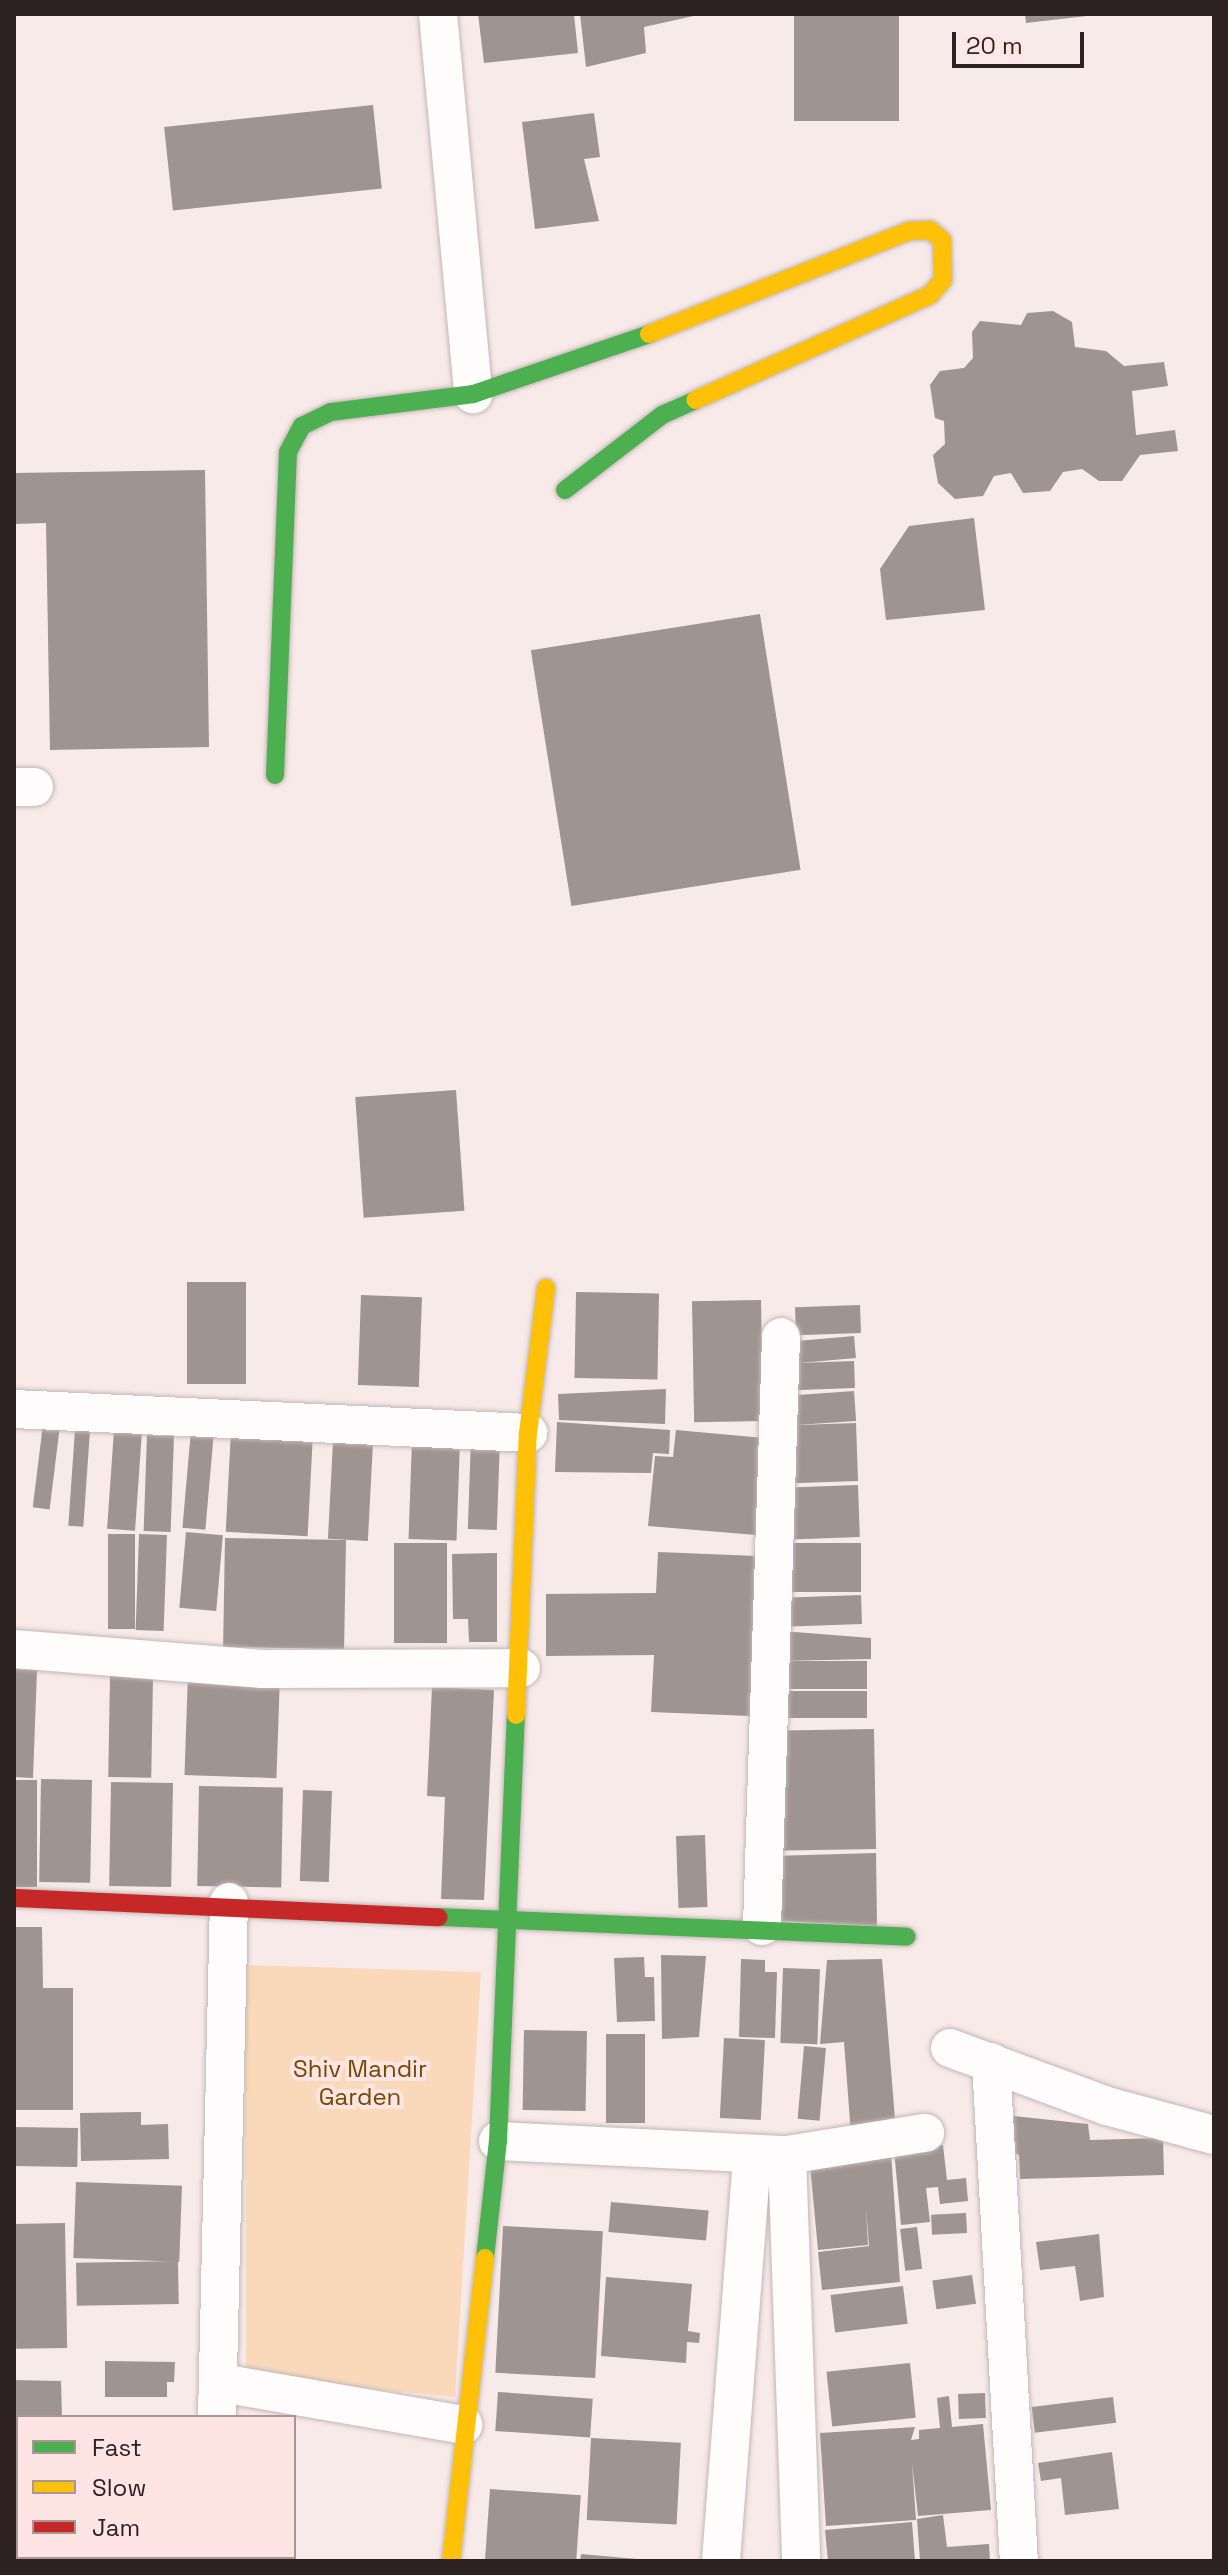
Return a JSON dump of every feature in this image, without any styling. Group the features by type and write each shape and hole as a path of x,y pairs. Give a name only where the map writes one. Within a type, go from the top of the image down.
{"street":[{"path":"438,14 473,394"},
{"path":"275,775 288,452 302,426 331,412 473,394 738,303 909,231 930,230 942,240 943,280 930,295 662,415 565,490"},
{"path":"451,2561 463,2425 498,2141 521,1668 528,1433 546,1288"},
{"path":"762,1926 781,1337"},
{"path":"14,1409 528,1433"},
{"path":"14,1649 262,1669 521,1668"},
{"path":"14,1898 229,1902 762,1926 907,1937"},
{"path":"229,1902 219,2400 463,2425"},
{"path":"950,2048 1107,2106 1214,2135"},
{"path":"991,2062 1019,2561"},
{"path":"498,2141 770,2155 925,2133"},
{"path":"721,2561 770,2155"},
{"path":"770,2155 801,2561"}],"green space":[{"name":"Shiv Mandir Garden","path":"245,1965 481,1972 455,2397 246,2377"}],"building":[{"path":"478,14 574,14 578,53 484,63"},
{"path":"580,14 698,15 644,27 646,53 586,67"},
{"path":"794,14 899,14 899,121 794,121"},
{"path":"1025,14 1087,14 1087,16 1026,23"},
{"path":"373,105 382,189 173,210 164,127"},
{"path":"594,113 600,157 584,159 599,221 535,229 522,122"},
{"path":"1053,311 1072,322 1075,347 1106,351 1124,366 1164,362 1168,386 1132,391 1136,435 1175,430 1178,451 1140,455 1122,481 1099,481 1082,469 1063,472 1050,491 1023,493 1011,473 994,476 983,496 955,499 938,483 933,455 945,444 944,421 935,418 930,385 940,371 964,368 973,358 972,332 980,321 1021,325 1027,313"},
{"path":"205,470 209,747 50,750 46,523 14,524 14,473"},
{"path":"974,518 985,610 886,620 880,569 909,526"},
{"path":"760,614 801,870 571,906 531,650"},
{"path":"456,1090 464,1211 364,1218 355,1097"},
{"path":"187,1282 246,1282 246,1384 187,1384"},
{"path":"576,1292 659,1293 657,1379 574,1378"},
{"path":"361,1295 422,1297 419,1387 358,1385"},
{"path":"761,1300 763,1421 694,1422 692,1301"},
{"path":"860,1305 861,1333 796,1335 795,1307"},
{"path":"854,1336 856,1358 796,1363 794,1341"},
{"path":"854,1361 855,1388 793,1390 792,1363"},
{"path":"666,1389 665,1424 559,1420 558,1394"},
{"path":"854,1391 856,1421 796,1425 794,1395"},
{"path":"557,1422 670,1430 669,1454 653,1453 651,1473 555,1472"},
{"path":"856,1423 858,1481 791,1483 789,1425"},
{"path":"43,1424 60,1426 50,1509 33,1507"},
{"path":"75,1430 90,1431 83,1527 68,1526"},
{"path":"114,1430 142,1432 135,1531 107,1529"},
{"path":"191,1430 214,1432 205,1530 182,1528"},
{"path":"676,1430 764,1438 756,1535 648,1526 655,1456 673,1457"},
{"path":"231,1431 313,1435 308,1536 226,1532"},
{"path":"147,1435 174,1436 171,1532 144,1531"},
{"path":"471,1438 500,1439 497,1530 468,1529"},
{"path":"412,1440 460,1442 457,1541 409,1539"},
{"path":"333,1442 373,1444 368,1541 328,1539"},
{"path":"858,1485 860,1537 791,1539 789,1487"},
{"path":"186,1532 223,1535 216,1611 179,1608"},
{"path":"108,1534 135,1534 135,1629 108,1629"},
{"path":"139,1534 167,1535 164,1631 136,1630"},
{"path":"225,1538 346,1540 344,1649 223,1647"},
{"path":"394,1543 447,1543 447,1643 394,1643"},
{"path":"782,1543 861,1543 861,1592 782,1592"},
{"path":"658,1552 756,1556 750,1716 651,1712 654,1655 546,1656 546,1594 656,1593"},
{"path":"497,1553 497,1642 469,1642 468,1619 453,1619 452,1554"},
{"path":"861,1595 862,1624 783,1627 782,1598"},
{"path":"782,1631 871,1638 871,1659 781,1661"},
{"path":"782,1661 867,1661 867,1689 782,1689"},
{"path":"14,1669 37,1670 33,1778 14,1777"},
{"path":"188,1674 280,1677 276,1778 184,1775"},
{"path":"110,1676 153,1677 151,1778 108,1777"},
{"path":"432,1687 494,1690 484,1900 441,1899 445,1797 427,1796"},
{"path":"781,1691 867,1691 867,1718 781,1718"},
{"path":"874,1729 876,1849 771,1851 769,1731"},
{"path":"41,1779 92,1780 90,1883 39,1882"},
{"path":"14,1780 37,1780 37,1887 14,1887"},
{"path":"111,1782 173,1783 171,1887 109,1886"},
{"path":"199,1786 283,1787 281,1887 197,1886"},
{"path":"303,1790 332,1791 329,1882 300,1881"},
{"path":"705,1835 708,1907 679,1908 676,1836"},
{"path":"876,1853 877,1926 778,1921 771,1856"},
{"path":"14,1927 42,1927 43,1988 73,1988 73,2110 14,2110"},
{"path":"661,1955 706,1956 699,2037 662,2039"},
{"path":"644,1957 645,1977 654,1977 655,2021 617,2022 614,1958"},
{"path":"741,1959 765,1960 765,1972 777,1972 775,2038 739,2037"},
{"path":"882,1959 896,2131 851,2134 844,2042 820,2044 827,1960"},
{"path":"783,1968 820,1969 817,2044 780,2043"},
{"path":"524,2030 587,2031 586,2111 523,2110"},
{"path":"606,2034 645,2034 645,2123 606,2123"},
{"path":"724,2038 765,2040 761,2120 720,2118"},
{"path":"804,2046 826,2048 820,2121 798,2119"},
{"path":"141,2112 141,2125 168,2124 169,2159 81,2161 80,2113"},
{"path":"1014,2116 1088,2124 1090,2140 1163,2138 1164,2175 1020,2179 1019,2155 1009,2150"},
{"path":"14,2127 78,2128 77,2167 14,2166"},
{"path":"943,2145 947,2180 966,2178 968,2201 940,2204 938,2187 926,2188 930,2222 901,2225 894,2150"},
{"path":"891,2153 900,2282 822,2290 818,2252 869,2246 866,2208 868,2245 818,2250 810,2165"},
{"path":"76,2182 182,2186 179,2262 73,2258"},
{"path":"611,2202 709,2211 706,2240 608,2232"},
{"path":"966,2213 967,2233 932,2235 931,2215"},
{"path":"65,2223 67,2348 16,2349 14,2224"},
{"path":"503,2226 603,2231 595,2378 495,2373"},
{"path":"917,2227 922,2269 905,2271 900,2229"},
{"path":"1099,2234 1104,2297 1080,2301 1075,2266 1040,2270 1036,2242"},
{"path":"178,2261 179,2304 77,2306 76,2263"},
{"path":"972,2275 976,2304 936,2309 932,2281"},
{"path":"606,2277 692,2284 688,2331 700,2333 699,2343 687,2342 686,2363 601,2356"},
{"path":"903,2286 908,2324 835,2333 831,2295"},
{"path":"105,2361 175,2362 174,2382 167,2382 167,2397 105,2397"},
{"path":"910,2363 916,2418 832,2426 826,2372"},
{"path":"14,2380 61,2381 62,2415 16,2415 16,2559 65,2561 14,2561"},
{"path":"498,2392 593,2399 590,2438 495,2431"},
{"path":"985,2393 986,2418 959,2419 958,2394"},
{"path":"949,2396 952,2427 983,2424 991,2510 918,2516 912,2463 916,2520 826,2526 820,2433 915,2427 911,2440 919,2439 919,2430 940,2428 937,2398"},
{"path":"1113,2397 1116,2423 1035,2433 1032,2407"},
{"path":"591,2438 681,2443 677,2525 587,2520"},
{"path":"1112,2452 1119,2509 1065,2515 1061,2478 1041,2481 1038,2463"},
{"path":"490,2489 581,2495 576,2561 485,2561"},
{"path":"943,2515 947,2547 989,2544 990,2561 920,2561 917,2519"},
{"path":"912,2522 915,2561 828,2561 825,2530"},
{"path":"581,2554 637,2559 637,2561 580,2561"},
{"path":"70,2559 164,2559 164,2561"}],"traffic: fast":[{"path":"275,775 288,452 302,426 331,412 473,394 649,334"},
{"path":"565,490 662,415 695,400"},
{"path":"485,2258 498,2141 516,1715"},
{"path":"439,1917 907,1937"}],"traffic: slow":[{"path":"649,334 909,231 930,230 942,240 943,280 930,295 695,400"},
{"path":"516,1715 528,1433 546,1288"},
{"path":"451,2561 485,2258"}],"traffic: jam":[{"path":"14,1898 439,1917"}]}
